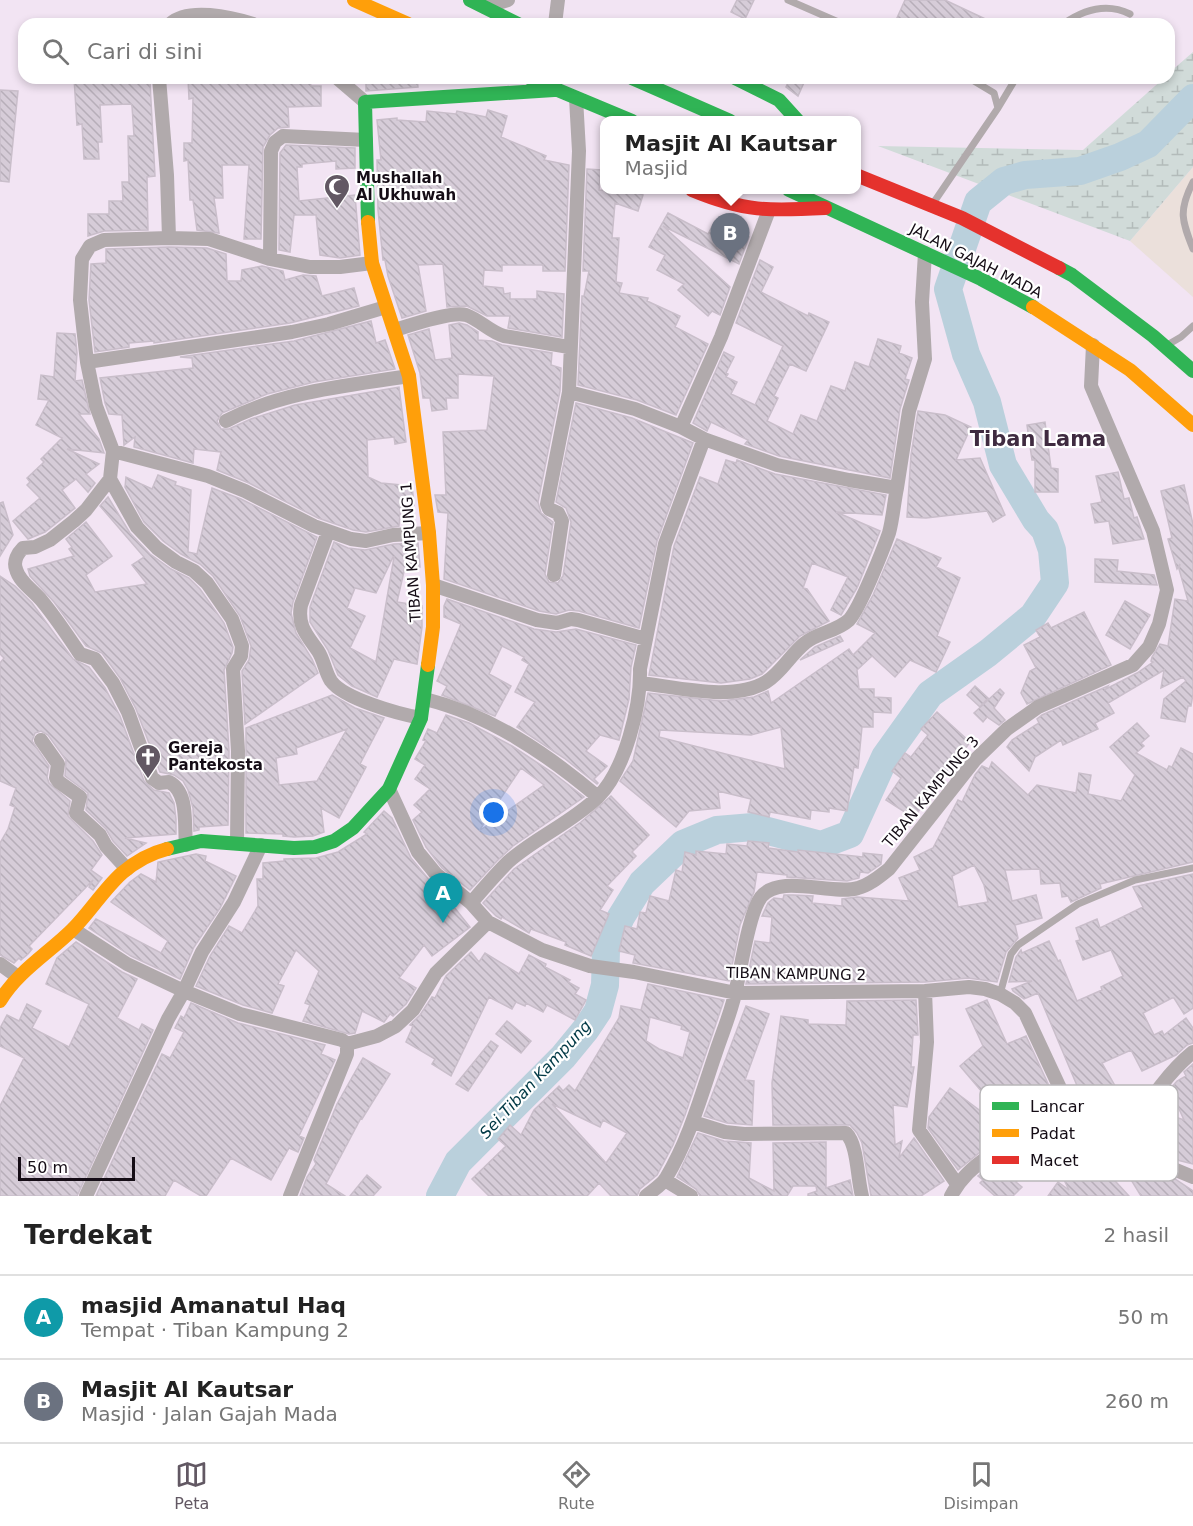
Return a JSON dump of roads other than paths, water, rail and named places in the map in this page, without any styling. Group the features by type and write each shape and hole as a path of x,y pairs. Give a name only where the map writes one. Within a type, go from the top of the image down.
{"main road":[{"path":"354,0 394,18"},
{"path":"470,0 506,18"},
{"path":"542,84 622,116"},
{"path":"646,84 721,116"},
{"path":"747,84 779,100 794,116"},
{"path":"365,102 555,90"},
{"path":"580,99 597,118"},
{"name":"TIBAN KAMPUNG 1","path":"0,1001 18,976 73,929 122,873 153,852 201,841 294,848 315,847 334,841 353,828 389,789 421,718 433,627 429,533 409,376 372,263 367,211 365,102"},
{"name":"JALAN GAJAH MADA","path":"861,177 962,218 1072,275 1193,371"},
{"path":"702,194 716,201 745,208 768,210 830,208"},
{"name":"JALAN GAJAH MADA","path":"800,194 981,279 1033,307 1130,370 1193,426"}],"street":[{"path":"485,7 508,0"},
{"path":"556,18 557,2"},
{"path":"181,18 201,15 232,18"},
{"path":"159,84 167,175 169,238"},
{"path":"344,84 365,102"},
{"path":"554,575 562,521 558,513 549,509 548,504 568,392 580,99"},
{"path":"270,260 271,151 274,142 283,136 366,140"},
{"path":"681,428 721,337 768,210"},
{"path":"186,845 182,797 179,789 173,783 159,783 152,778 128,712 112,683 95,659 80,654 66,632 41,599 19,576 15,568 15,561 23,548 35,548 50,540 74,521 86,510 110,479 113,451 96,406 87,362 80,300 82,259 90,246 104,240 169,238 209,239 270,260 310,267 340,267 372,263"},
{"path":"640,683 722,692 744,691 765,682 782,669 804,644 814,637 841,626 855,611 889,532 909,411 925,359 922,302 925,253"},
{"path":"87,362 292,332 386,307"},
{"path":"395,330 435,319 467,315 494,333 569,347"},
{"name":"TIBAN KAMPUNG 3","path":"646,1196 665,1180 693,1122 736,993 745,944 761,897 768,891 797,886 838,890 858,888 874,881 889,869 975,760 1007,729 1038,707 1133,665 1149,647 1159,624 1167,590 1153,531 1091,386 1093,345"},
{"path":"226,420 263,405 304,393 409,376"},
{"path":"568,392 635,409 704,439 777,465 897,488"},
{"path":"471,903 509,861 598,797 615,774 628,743 665,544 704,439"},
{"path":"113,451 208,476 245,491 328,532 351,539 366,542 393,535 429,533"},
{"path":"110,479 137,527 157,548 207,582 232,619 239,637 242,646 241,656 233,669 238,784 237,843"},
{"path":"328,532 301,605 300,624 321,654 331,681 339,688 369,704 421,718"},
{"path":"433,585 537,620 557,623 572,619 578,620 646,639"},
{"path":"425,699 451,705 481,718 559,764 598,797"},
{"path":"41,740 58,764 56,778 80,797 76,813 100,835 106,846 128,869"},
{"name":"TIBAN KAMPUNG 2","path":"389,789 418,852 436,874 471,903 488,922 542,950 590,966 634,972 736,993 925,992 969,987 1000,994 1015,1003 1025,1013 1059,1085"},
{"path":"86,1196 168,1019 202,952 234,902 261,845"},
{"path":"347,1044 377,1036 396,1026 413,1010 436,972 488,922"},
{"path":"73,929 127,964 184,991 240,1014 342,1040 347,1044"},
{"path":"0,964 18,976"},
{"path":"925,992 927,1042 919,1130 954,1190 980,1162"},
{"path":"290,1196 347,1054 347,1044"},
{"path":"1162,1085 1181,1062 1193,1052"},
{"path":"693,1122 725,1132 744,1134 846,1133 853,1146 862,1196"},
{"name":"TIBAN KAMPUNG 2","path":"1178,1171 1193,1177"},
{"path":"665,1180 691,1196"}],"lane":[{"path":"792,1 830,18"},
{"path":"1073,18 1086,10 1105,8 1120,9 1130,14"},
{"path":"979,84 994,93 998,108"},
{"path":"931,206 1012,84"},
{"path":"1193,182 1183,208 1183,222 1193,249"},
{"path":"1164,347 1181,337 1193,326"},
{"path":"1000,994 1011,954 1018,945 1078,904 1135,880 1193,868"}],"waterway":[{"name":"Sei.Tiban Kampung","path":"440,1196 458,1162 563,1057 598,1011 605,985 606,950 621,917 642,883 683,844 717,830 753,827 821,845 850,834 885,757 930,694 988,653 1033,616 1055,583 1052,550 1045,530 1036,520 1003,465 987,402 966,354 948,289 978,202 1004,181 1025,175 1080,171 1120,157 1148,144 1193,98"}],"place":[{"name":"Mushallah Al Ukhuwah","path":"337,210"},
{"name":"Masjit Al Kautsar","path":"730,263"},
{"name":"Gereja Pantekosta","path":"148,780"},
{"name":"masjid Amanatul Haq","path":"443,923"}],"district":[{"name":"Tiban Lama","path":"1038,439"}]}
